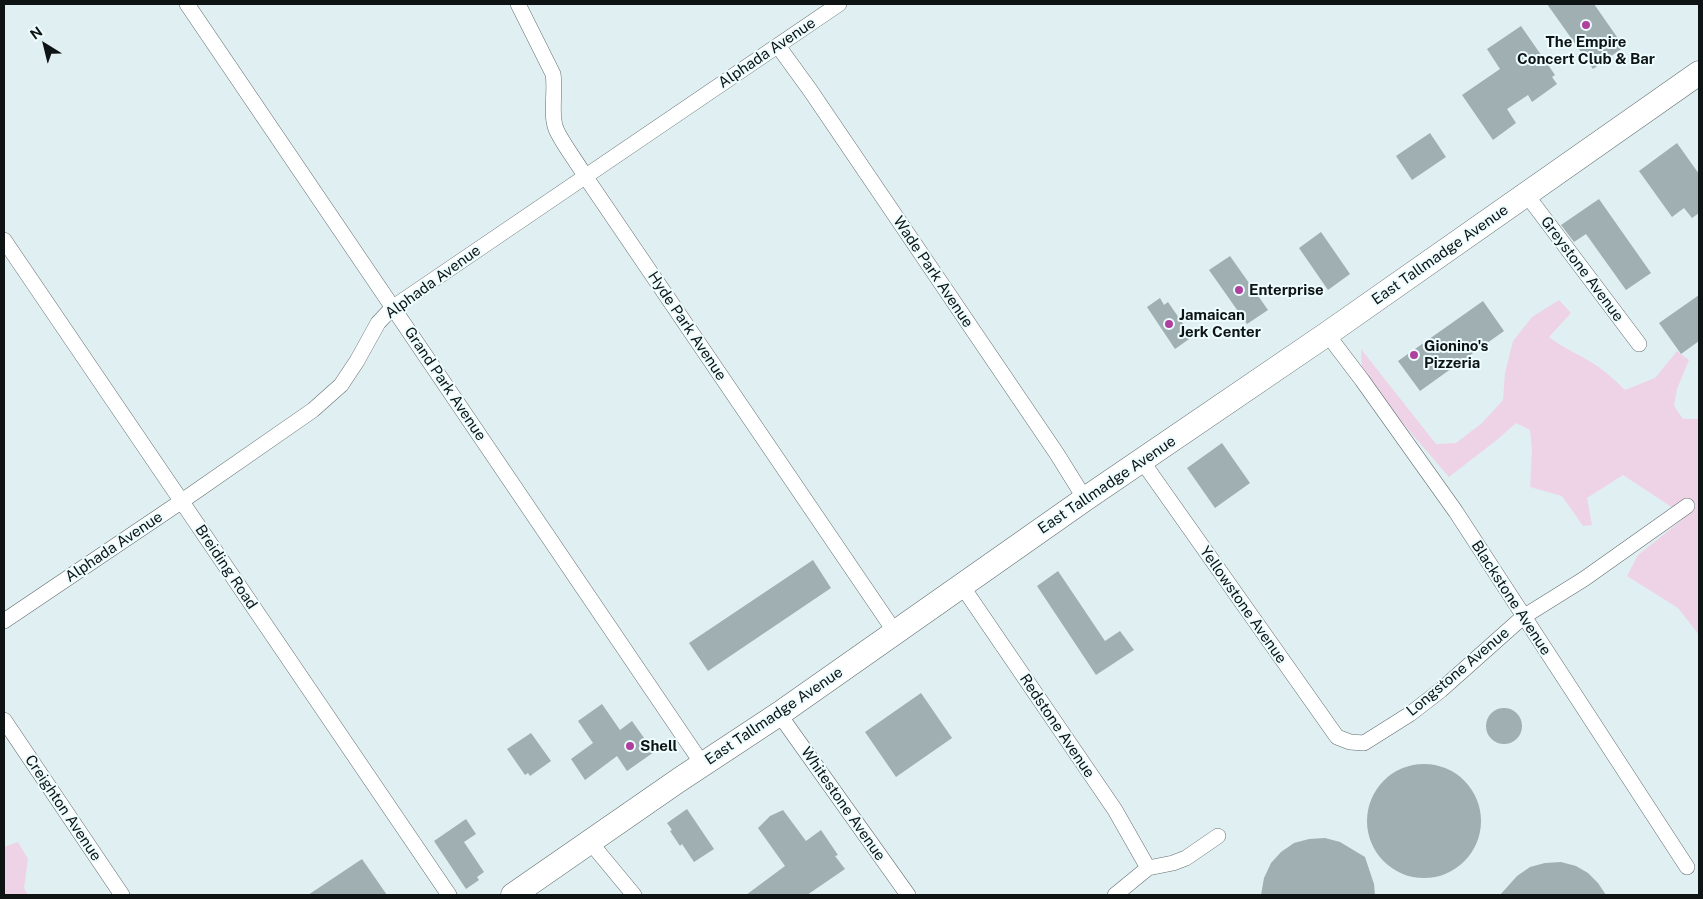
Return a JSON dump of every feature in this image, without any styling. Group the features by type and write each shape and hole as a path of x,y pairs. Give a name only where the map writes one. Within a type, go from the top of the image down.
{"main road":[{"name":"East Tallmadge Avenue","path":"513,895 779,714 1085,499 1327,334 1699,72"}],"street":[{"name":"Grand Park Avenue","path":"187,4 703,764"},
{"name":"Hyde Park Avenue","path":"518,4 553,74 556,129 585,176 895,632"},
{"name":"Alphada Avenue","path":"4,621 313,410 342,385 378,323 392,308 839,4"},
{"name":"Wade Park Avenue","path":"778,46 810,90 1057,454 1085,499"},
{"name":"Greystone Avenue","path":"1526,194 1639,344"},
{"name":"Breiding Road","path":"4,240 448,895"},
{"name":"Blackstone Avenue","path":"1327,334 1368,388 1456,512 1687,867"},
{"name":"Yellowstone Avenue","path":"1142,461 1337,738 1350,742"},
{"name":"Longstone Avenue","path":"1350,742 1364,743 1410,714 1441,690 1523,617 1584,579 1687,506"},
{"name":"Redstone Avenue","path":"962,586 1115,810 1148,868"},
{"name":"Whitestone Avenue","path":"779,714 908,895"},
{"name":"Creighton Avenue","path":"4,720 122,895"},
{"path":"1115,895 1148,868 1173,863 1186,858 1218,836"},
{"path":"590,842 634,895"}],"shaded area":[{"path":"1559,300 1571,313 1549,337 1596,365 1625,390 1655,378 1677,351 1689,360 1677,389 1674,406 1683,419 1699,419 1699,635 1678,608 1627,576 1638,555 1683,519 1673,508 1623,475 1587,498 1592,525 1583,526 1562,496 1530,487 1532,450 1530,430 1516,423 1449,477 1362,376 1361,349 1436,444 1456,443 1482,423 1503,400 1505,373 1513,341 1532,317"},
{"path":"18,842 28,859 24,888 28,895 4,895 4,847"}],"building":[{"name":"The Empire Concert Club & Bar","path":"1547,4 1594,4 1624,47 1593,69"},
{"path":"1521,26 1555,75 1552,77 1557,84 1532,102 1528,95 1507,109 1516,123 1493,140 1462,95 1500,69 1487,49"},
{"path":"1430,133 1446,157 1412,180 1396,156"},
{"path":"1677,143 1699,174 1699,213 1692,218 1684,208 1672,217 1639,171"},
{"path":"1599,199 1651,273 1626,290 1586,234 1574,242 1561,225"},
{"path":"1321,232 1350,274 1328,290 1299,248"},
{"name":"Enterprise","path":"1230,256 1268,310 1247,324 1209,270"},
{"path":"1699,295 1699,341 1681,354 1659,323"},
{"path":"1160,298 1164,305 1168,302 1192,337 1175,349 1147,307"},
{"path":"1483,301 1504,331 1420,391 1398,361"},
{"path":"1222,443 1250,483 1215,508 1187,468"},
{"path":"813,560 831,588 708,671 689,643"},
{"path":"1058,571 1105,641 1120,631 1134,650 1096,675 1037,586"},
{"path":"921,693 952,738 896,777 865,732"},
{"path":"602,704 620,730 632,721 654,752 627,771 617,756 585,780 571,759 593,743 578,721"},
{"path":"1504,708 1516,714 1522,726 1516,738 1504,744 1492,738 1486,726 1492,714"},
{"path":"531,733 551,761 530,776 528,773 525,775 507,749"},
{"path":"1424,764 1446,769 1464,781 1476,799 1481,821 1476,843 1464,861 1446,873 1424,878 1402,873 1384,861 1372,843 1367,821 1372,799 1384,781 1402,769"},
{"path":"687,809 714,849 694,862 682,844 680,846 667,823"},
{"path":"783,810 806,841 821,830 838,855 835,856 845,869 807,895 746,895 785,866 758,828 770,816"},
{"path":"466,819 476,834 464,842 484,872 477,877 479,880 466,889 434,841"},
{"path":"1325,838 1340,842 1365,857 1374,884 1375,895 1261,895 1264,878 1271,863 1281,852 1294,843 1309,839"},
{"path":"362,859 387,895 308,895"},
{"path":"1561,862 1576,866 1588,873 1606,895 1500,895 1517,876 1530,867 1545,863"}],"place":[{"name":"The Empire Concert Club & Bar","path":"1586,25"},
{"name":"Enterprise","path":"1239,290"},
{"name":"Jamaican Jerk Center","path":"1169,324"},
{"name":"Gionino's Pizzeria","path":"1414,355"},
{"name":"Shell","path":"630,746"}]}
